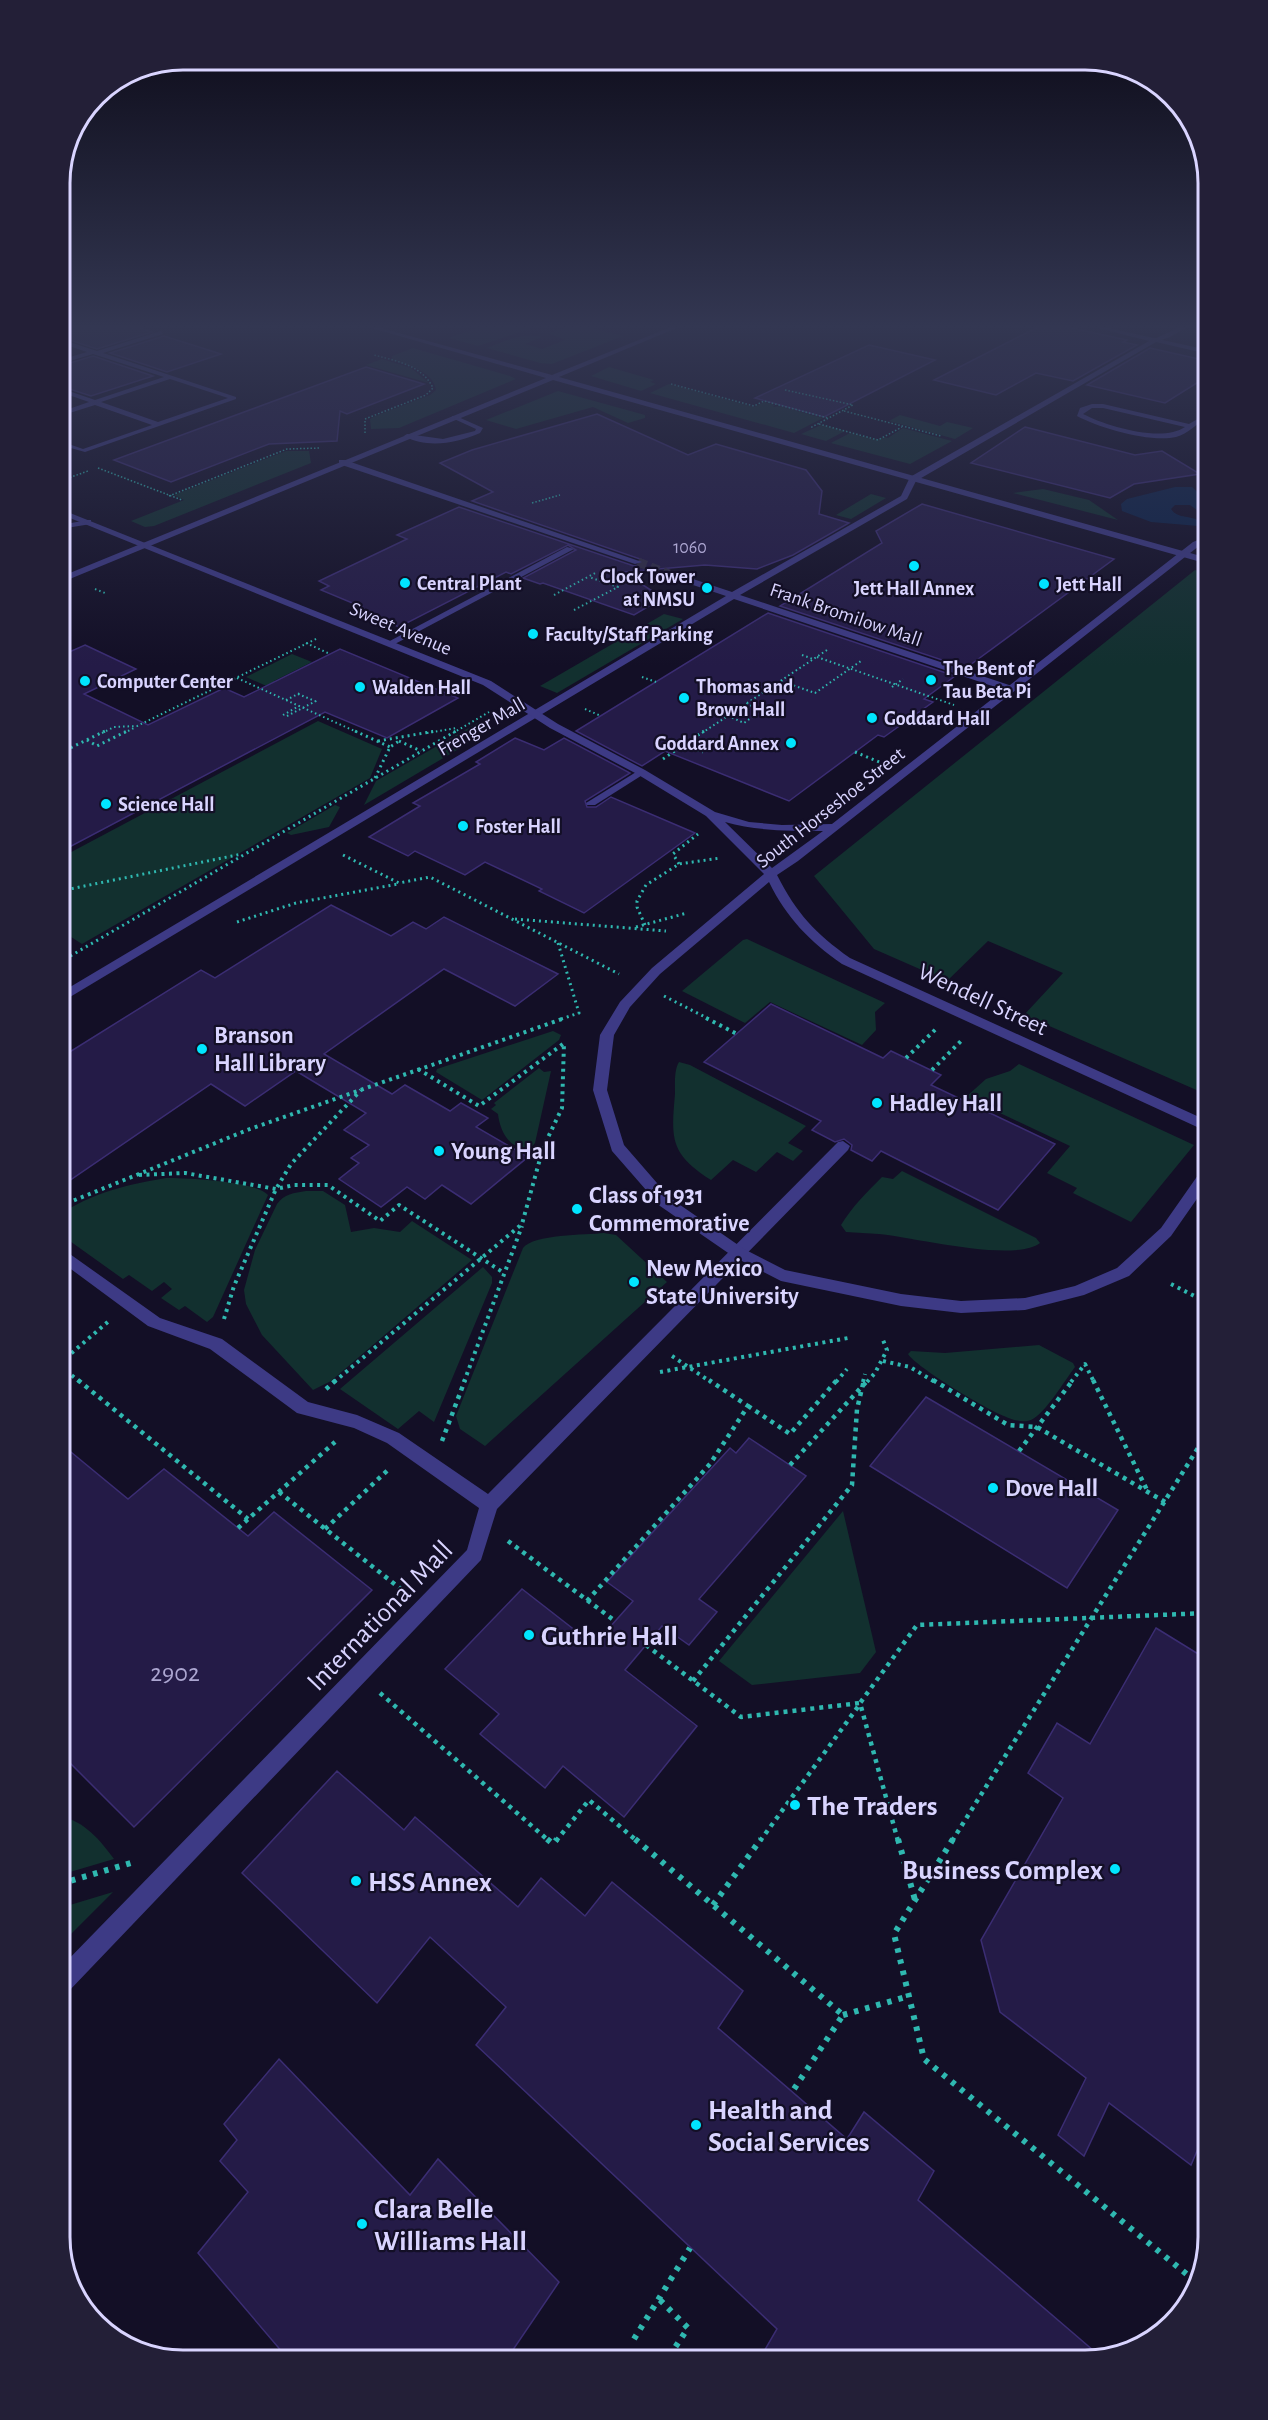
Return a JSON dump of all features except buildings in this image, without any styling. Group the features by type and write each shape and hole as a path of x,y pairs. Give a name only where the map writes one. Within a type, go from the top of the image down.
{"street":[{"path":"71,576 397,440"},
{"path":"775,440 1198,558"},
{"path":"913,479 981,440"},
{"path":"342,462 638,562"},
{"name":"Frenger Mall","path":"71,993 318,843 904,497 913,479"},
{"name":"Sweet Avenue","path":"71,515 487,683 536,715 641,772 710,814 771,874"},
{"name":"South Horseshoe Street","path":"739,1253 665,1202 617,1146 600,1090 607,1035 625,1005 642,986 771,874 1183,554 1198,545"},
{"name":"Frank Bromilow Mall","path":"669,574 1011,689"},
{"name":"Sweet Avenue","path":"710,814 748,825 782,828 834,827"},
{"name":"Wendell Street","path":"771,874 786,905 826,947 846,961 1198,1122"},
{"name":"International Mall","path":"70,1974 476,1554 489,1505 843,1146"},
{"path":"739,1253 781,1275 901,1300 961,1307 1025,1304 1078,1291 1123,1272 1166,1232 1198,1186"},
{"path":"70,1261 154,1322 216,1344 303,1408 357,1422 393,1438 489,1505"}],"lane":[{"path":"71,447 83,451 115,440"},
{"path":"423,440 432,442 458,440"},
{"path":"71,524 88,522"},
{"path":"390,643 570,549"},
{"path":"591,803 641,772"}],"path":[{"path":"169,496 287,450 330,448"},
{"path":"71,477 96,468 182,500"},
{"path":"554,595 624,558"},
{"path":"574,610 618,587 589,577"},
{"path":"86,740 97,746 325,634"},
{"path":"660,761 850,635"},
{"path":"306,644 330,654"},
{"path":"781,681 814,693 883,646"},
{"path":"802,655 850,668 964,708"},
{"path":"637,675 656,682"},
{"path":"236,678 390,747 399,741"},
{"path":"896,684 892,687 903,679"},
{"path":"286,700 299,693 316,701 285,715 300,706"},
{"path":"728,716 744,723 763,710 746,704"},
{"path":"71,956 497,707"},
{"path":"720,709 732,713"},
{"path":"71,747 114,727 137,726"},
{"path":"378,741 462,728"},
{"path":"393,739 421,751"},
{"path":"685,745 703,752"},
{"path":"855,752 891,766"},
{"path":"679,864 673,854 699,834"},
{"path":"318,843 399,884"},
{"path":"71,889 268,848"},
{"path":"645,925 637,907 639,895 646,885 679,864 726,858"},
{"path":"235,922 330,894 430,877 737,1034"},
{"path":"632,928 695,911"},
{"path":"512,919 701,934"},
{"path":"71,1202 250,1129 417,1068 579,1013 558,943"},
{"path":"906,1058 940,1025"},
{"path":"932,1070 966,1036"},
{"path":"417,1068 479,1106 564,1043 562,1108 543,1148 522,1224 432,1467"},
{"path":"216,1344 234,1286 276,1189 291,1164 362,1090"},
{"path":"136,1175 185,1173 276,1189 294,1185 328,1185 380,1221 399,1205 504,1273"},
{"path":"303,1408 522,1224"},
{"path":"1171,1284 1198,1298"},
{"path":"70,1355 129,1304"},
{"path":"654,1373 848,1338"},
{"path":"790,1465 875,1372 887,1350 883,1340"},
{"path":"651,1342 790,1434 847,1369"},
{"path":"883,1361 910,1367 1008,1425 1037,1427 1165,1502"},
{"path":"1019,1451 1085,1364 1148,1491"},
{"path":"70,1373 248,1519"},
{"path":"693,1681 852,1485 856,1410 865,1374"},
{"path":"587,1601 710,1464 748,1406"},
{"path":"238,1528 357,1422"},
{"path":"1190,2277 924,2059 894,1934 1198,1448"},
{"path":"325,1529 410,1450"},
{"path":"279,1492 424,1607"},
{"path":"517,1548 615,1621"},
{"path":"713,1905 917,1625 1198,1613"},
{"path":"646,1645 741,1717 860,1703"},
{"path":"359,1675 553,1844 589,1800 843,2015"},
{"path":"860,1703 915,1901"},
{"path":"70,1881 139,1861"},
{"path":"792,2092 843,2015 909,1996"},
{"path":"634,2339 690,2248"},
{"path":"660,2300 688,2328 675,2350"}],"green space":[{"path":"837,440 952,441 910,464 831,443"},
{"path":"286,451 309,451 311,463 154,526 145,527 131,521 184,500 174,495"},
{"path":"1043,489 1089,500 1118,520 1013,493"},
{"path":"871,494 886,498 851,519 836,515"},
{"path":"1195,570 1198,571 1198,1091 1024,1015 1063,973 988,941 947,981 874,949 814,876"},
{"path":"664,614 683,619 557,693 540,686"},
{"path":"292,654 312,662 274,681 289,696 246,677"},
{"path":"318,721 382,749 370,778 82,944 71,937 71,852"},
{"path":"479,722 494,728 364,805 376,781"},
{"path":"335,805 340,807 329,827 291,835 287,833"},
{"path":"747,939 885,1003 875,1012 876,1030 862,1045 770,1002 745,1023 682,991"},
{"path":"553,1031 561,1035 559,1040 482,1100 436,1072 437,1069"},
{"path":"679,1062 690,1065 806,1126 788,1143 803,1151 793,1161 777,1152 756,1172 733,1160 711,1180 698,1171 681,1153 674,1134 675,1077"},
{"path":"1019,1064 1194,1145 1131,1222 1073,1193 1077,1188 1047,1173 1070,1146 966,1097 986,1079 1010,1071"},
{"path":"539,1068 544,1072 551,1071 535,1143 530,1149 523,1149 507,1139 498,1114 491,1109 496,1105 494,1103"},
{"path":"902,1171 1036,1238 1040,1243 1027,1248 986,1250 879,1234 846,1232 841,1225 865,1194 882,1177 893,1179"},
{"path":"166,1178 204,1180 250,1186 268,1195 213,1317 207,1322 185,1306 179,1310 161,1298 172,1289 164,1282 152,1291 129,1275 123,1279 70,1241 70,1208 97,1195 138,1183"},
{"path":"306,1191 323,1191 345,1205 351,1232 374,1228 400,1232 412,1221 472,1260 331,1381 313,1390 262,1335 246,1304 244,1290 255,1250 277,1204 286,1196"},
{"path":"604,1233 616,1235 667,1282 485,1446 460,1429 456,1416 523,1248 529,1243 548,1238"},
{"path":"483,1267 492,1277 492,1283 434,1422 419,1411 398,1429 340,1389"},
{"path":"1039,1345 1073,1363 1075,1367 1042,1411 1031,1420 1025,1421 1018,1421 995,1412 968,1397 924,1369 908,1354 911,1351 945,1353"},
{"path":"843,1511 876,1652 860,1673 752,1685 719,1661"},
{"path":"70,1819 97,1838 114,1859 70,1872"},
{"path":"113,1892 70,1935 70,1905"}],"water":[{"path":"1175,487 1192,487 1198,493 1198,511 1190,505 1175,505 1171,509 1177,515 1198,520 1198,526 1151,522 1122,511 1121,504 1127,499"}],"tunnel":[{"path":"638,562 669,574"}],"place":[{"name":"Jett Hall Annex","path":"914,566"},
{"name":"Central Plant","path":"405,583"},
{"name":"Jett Hall","path":"1044,584"},
{"name":"Clock Tower at NMSU","path":"707,588"},
{"name":"Faculty/Staff Parking","path":"533,634"},
{"name":"The Bent of Tau Beta Pi","path":"931,680"},
{"name":"Computer Center","path":"85,681"},
{"name":"Walden Hall","path":"360,687"},
{"name":"Thomas and Brown Hall","path":"684,698"},
{"name":"Goddard Hall","path":"872,718"},
{"name":"Goddard Annex","path":"791,743"},
{"name":"Science Hall","path":"106,804"},
{"name":"Foster Hall","path":"463,826"},
{"name":"Branson Hall Library","path":"202,1049"},
{"name":"Hadley Hall","path":"877,1103"},
{"name":"Young Hall","path":"439,1151"},
{"name":"Class of 1931 Commemorative","path":"577,1209"},
{"name":"New Mexico State University","path":"634,1282"},
{"name":"Dove Hall","path":"993,1488"},
{"name":"Guthrie Hall","path":"529,1635"},
{"name":"The Traders","path":"795,1805"},
{"name":"Business Complex","path":"1115,1869"},
{"name":"HSS Annex","path":"356,1881"},
{"name":"Health and Social Services","path":"696,2125"},
{"name":"Clara Belle Williams Hall","path":"362,2224"}]}
